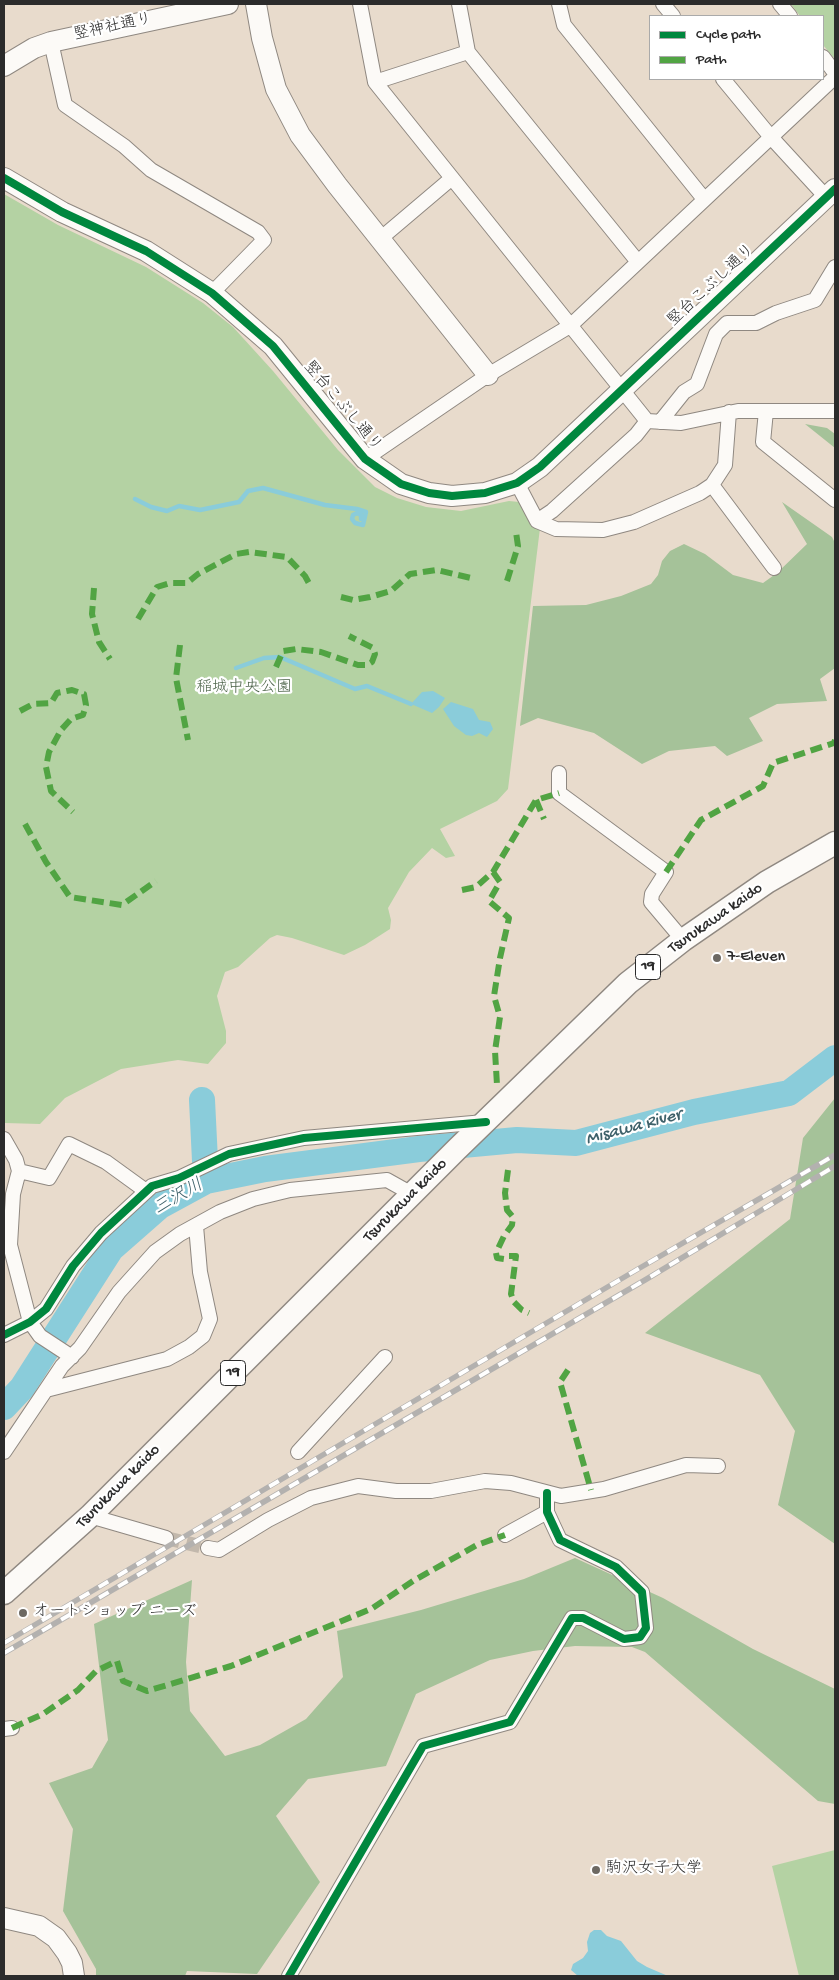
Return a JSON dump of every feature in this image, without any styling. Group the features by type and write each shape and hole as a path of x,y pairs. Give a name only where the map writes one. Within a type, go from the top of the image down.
{"main road":[{"name":"Tsurukawa kaido","path":"4,1593 90,1516 457,1149 628,983 683,940 767,882 835,843"}],"street":[{"name":"竪神社通り","path":"4,66 18,56 51,42 228,4"},
{"path":"256,4 262,38 276,89 300,135 488,375"},
{"path":"360,4 374,82 622,390 653,422 690,422 729,412 835,411"},
{"path":"458,4 468,52 638,262"},
{"path":"559,4 564,25 704,198"},
{"path":"663,4 672,15"},
{"path":"780,4 789,15"},
{"path":"51,42 65,105 124,146 151,170 258,232 264,240 212,293"},
{"path":"374,82 468,52"},
{"path":"365,459 488,375 570,326 835,75 824,58"},
{"path":"724,80 770,136 831,193"},
{"name":"竪台こぶし通り","path":"4,178 62,212 146,251 212,293 273,346 365,459 401,484 429,493 452,496 485,493 517,483 540,467 831,193"},
{"path":"380,239 452,178"},
{"path":"537,521 552,511 653,422 684,392 697,384 716,334 727,323 756,323 776,313 815,300 835,267"},
{"path":"766,411 763,442 835,500"},
{"path":"517,483 537,521 556,529 603,530 634,522 700,493 712,485 725,465 729,412"},
{"path":"712,485 774,568"},
{"path":"558,773 559,793 666,872 652,894 651,902 683,940"},
{"path":"4,1335 30,1322 46,1309 73,1266 101,1233 152,1186 239,1151 304,1138 486,1122"},
{"path":"4,1139 13,1163 13,1194 7,1244 30,1322 40,1336 68,1354"},
{"path":"13,1163 49,1178 69,1144 106,1162 146,1191"},
{"path":"4,1452 62,1366 68,1354 119,1292 156,1252 196,1226 220,1212 252,1199 290,1190 387,1180 412,1194"},
{"path":"46,1390 167,1359 189,1347 203,1336 210,1319 200,1272 196,1226"},
{"path":"298,1452 385,1357"},
{"path":"208,1548 219,1550 268,1520 311,1498 358,1486 396,1491 430,1491 485,1481 512,1483 561,1496 604,1489 686,1465 718,1466"},
{"path":"289,1976 423,1746 510,1722 572,1618 583,1618 624,1639 640,1637 646,1628 642,1592 616,1566 560,1540 547,1512 547,1492"},
{"path":"505,1535 547,1512"},
{"path":"90,1516 166,1538"},
{"path":"4,1918 39,1926 56,1938 72,1963 74,1976"}],"green space":[{"path":"791,4 835,4 835,59 824,46 824,15 799,15"},
{"name":"稲城中央公園","path":"4,194 58,225 146,267 203,303 233,327 273,371 338,450 375,487 397,498 426,507 461,511 509,501 519,502 530,522 540,528 508,789 497,801 440,829 455,856 446,858 432,848 409,872 388,908 391,920 390,929 365,945 344,955 277,935 270,938 238,967 225,972 217,996 226,1031 226,1043 208,1064 178,1060 121,1069 65,1098 40,1124 5,1123 4,1113"},
{"path":"805,424 827,428 835,434 835,448"},
{"path":"782,502 832,537 835,543 835,668 820,679 827,701 777,704 749,718 763,741 727,756 715,746 669,751 642,764 594,733 538,718 520,726 533,606 586,605 621,596 651,584 658,575 662,561 670,551 684,544 705,554 733,575 763,583 777,573 807,544"},
{"path":"835,1098 835,1544 778,1505 795,1431 760,1375 645,1333 790,1219 803,1138"},
{"path":"575,1558 663,1598 753,1649 835,1689 835,1804 818,1801 645,1652 632,1647 575,1646 533,1651 490,1660 416,1694 386,1766 308,1779 276,1816 320,1882 257,1974 187,1971 185,1976 96,1976 96,1969 63,1911 73,1829 49,1783 92,1768 108,1740 94,1624 192,1580 186,1662 190,1711 225,1756 260,1745 306,1719 343,1677 337,1631 421,1610 524,1579"},
{"path":"835,1850 835,1976 799,1976 772,1866"}],"water":[{"path":"433,691 445,698 432,713 411,704 422,692"},
{"path":"451,702 473,709 479,720 490,722 493,729 487,737 479,733 472,736 466,735 454,726 443,709"},
{"path":"594,1930 601,1930 607,1936 621,1941 637,1961 668,1976 578,1976 571,1970 573,1964 583,1958 588,1951 587,1942 590,1933"}],"waterway":[{"path":"135,499 151,507 167,511 179,506 200,510 239,502 248,491 263,488 325,505 366,512 363,525 355,523 352,519 353,515 357,513 361,515 361,519"},
{"path":"236,668 264,658 280,657 355,689 367,686 411,704"},
{"name":"三沢川","path":"4,1407 22,1388 111,1249 160,1206 206,1181 265,1169 419,1149 517,1140 576,1143 694,1112 789,1093 835,1058"},
{"path":"202,1100 206,1181"}],"tunnel":[{"path":"166,1538 208,1548"}],"railway":[{"path":"4,1643 835,1155"},
{"path":"4,1653 645,1280 835,1166"}],"marked path":[{"path":"507,581 518,546 516,532"},
{"path":"138,619 157,587 170,583 187,583 198,574 236,554 249,552 287,557 305,576 311,587"},
{"path":"341,597 353,600 370,597 391,591 410,574 437,570 471,578"},
{"path":"94,588 92,614 99,642 110,659"},
{"path":"276,667 283,651 296,649 321,652 358,665 367,665 372,662 375,654 373,648 349,636"},
{"path":"180,645 176,678 188,740"},
{"path":"20,711 33,704 51,703 57,693 72,690 84,694 86,705 83,715 71,719 61,730 49,752 46,767 51,791 73,812"},
{"path":"666,872 701,820 763,786 773,763 834,743 835,740"},
{"path":"462,890 476,887 493,872 536,800 559,793"},
{"path":"536,800 544,819"},
{"path":"25,824 46,862 70,897 122,905 156,881"},
{"path":"493,872 500,882 489,901 509,918 494,996 500,1017 495,1051 497,1085"},
{"path":"508,1170 505,1193 507,1210 513,1217 512,1225 496,1253 497,1258 504,1259 509,1256 516,1256 511,1294 514,1302 522,1310 529,1313"},
{"path":"568,1370 560,1382 591,1490"},
{"path":"12,1728 43,1714 78,1690 96,1671 117,1661 123,1681 147,1691 231,1666 371,1609 413,1581 477,1545 505,1535"}],"cycle path":[{"path":"4,178 62,212 146,251 212,293 273,346 365,459 401,484 429,493 452,496 485,493 517,483 540,467 835,189"},
{"path":"4,1335 30,1322 46,1309 73,1266 101,1233 152,1186 179,1178 229,1154 304,1138 486,1122"},
{"path":"289,1976 423,1746 510,1722 572,1618 583,1618 624,1639 640,1637 646,1628 642,1592 616,1567 560,1540 547,1512 547,1493"}],"place":[{"name":"7-Eleven","path":"717,958"},
{"name":"オートショップ ニーズ","path":"23,1613"},
{"name":"駒沢女子大学","path":"596,1870"}],"water label":[{"name":"Misawa River","path":"634,1128"}]}
